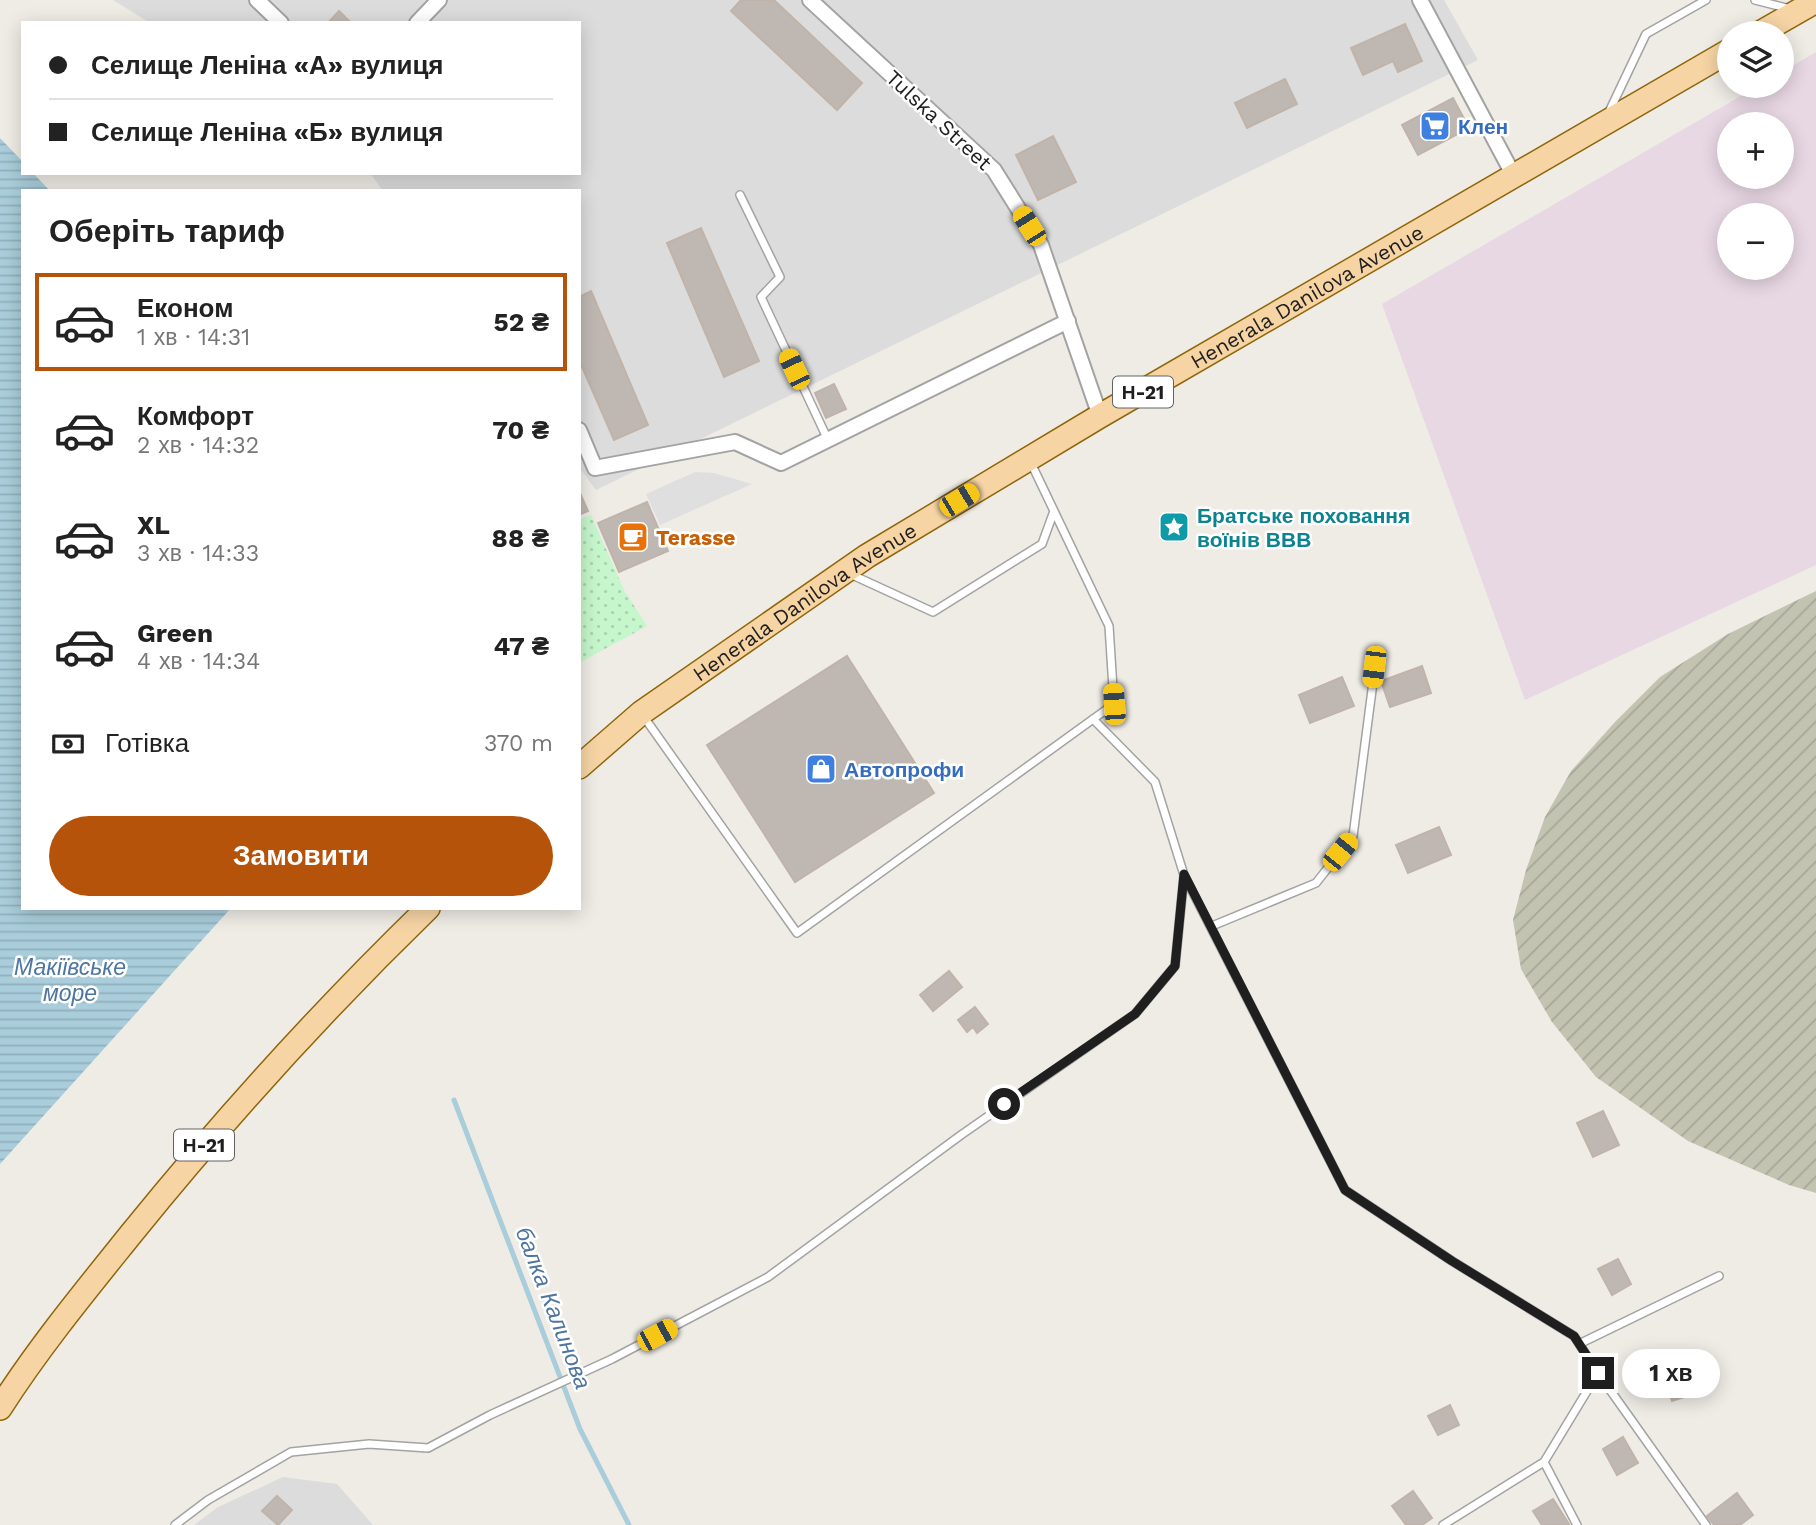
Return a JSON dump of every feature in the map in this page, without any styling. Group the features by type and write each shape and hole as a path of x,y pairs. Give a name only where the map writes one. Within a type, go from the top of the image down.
{"main road":[{"path":"1781,21 1807,6"},
{"name":"Henerala Danilova Avenue","path":"581,765 641,713 844,571 1101,416 1717,58"},
{"name":"Н-21","path":"0,1408 92,1282 192,1158 288,1051 426,910"}],"street":[{"path":"257,0 279,21"},
{"path":"419,21 439,0"},
{"path":"1420,0 1514,176"},
{"name":"Tulska Street","path":"815,1 994,170 1041,245 1101,416"},
{"path":"581,434 596,468 735,442 781,463 1068,321"}],"lane":[{"path":"1603,125 1646,34 1706,0"},
{"path":"1755,0 1807,6"},
{"path":"740,195 780,277 761,297 828,441"},
{"path":"641,713 797,933 1114,704 1109,626 1029,459"},
{"path":"844,571 933,612 1042,544 1054,511"},
{"path":"1212,926 1316,883 1353,836 1374,667"},
{"path":"1093,719 1155,782 1184,874 1345,1190 1452,1261 1574,1336 1706,1525"},
{"path":"175,1525 208,1500 291,1452 369,1444 428,1448 490,1415 612,1359 768,1277 961,1135 1135,1014 1175,966 1184,874"},
{"path":"1579,1344 1719,1276"},
{"path":"1443,1525 1544,1462 1598,1373"},
{"path":"1544,1462 1577,1525"}],"shaded area":[{"path":"113,0 1444,0 1478,60 596,490 581,470 581,189 382,189 371,175 581,175 581,21 147,21"},
{"path":"1816,52 1816,565 1525,700 1382,304 1737,98 1794,98 1794,65"},
{"path":"695,472 714,473 752,484 660,525 646,494"},
{"path":"1816,591 1816,1193 1789,1185 1688,1141 1596,1077 1552,1022 1521,969 1513,920 1526,870 1545,817 1571,771 1615,722 1660,677 1728,634"},
{"path":"283,1477 337,1484 373,1525 194,1525 218,1507"}],"green space":[{"path":"591,515 624,590 647,626 581,662 581,518"}],"water":[{"name":"Макіївське море","path":"0,138 21,160 21,175 35,175 48,189 21,189 21,910 229,910 0,1164"}],"building":[{"path":"741,0 774,0 862,83 837,110 731,11"},
{"path":"339,11 349,21 330,21"},
{"path":"1405,24 1422,61 1398,72 1393,61 1363,75 1351,48"},
{"path":"1285,79 1297,104 1247,128 1235,103"},
{"name":"Клен","path":"1453,98 1469,128 1418,155 1402,125"},
{"path":"1053,136 1076,182 1038,200 1016,155"},
{"path":"701,228 759,361 724,377 667,243"},
{"path":"591,291 648,425 614,440 581,365 581,296"},
{"path":"834,384 846,409 826,418 815,393"},
{"path":"581,495 588,511 581,514"},
{"name":"Terasse","path":"647,502 668,551 619,572 598,523"},
{"name":"Автопрофи","path":"847,656 934,793 795,882 707,745"},
{"path":"1422,666 1431,693 1390,707 1381,681"},
{"path":"1342,677 1354,706 1310,723 1299,695"},
{"path":"1439,827 1451,855 1408,873 1396,845"},
{"path":"949,971 962,987 933,1011 920,995"},
{"path":"975,1007 988,1024 977,1033 973,1027 967,1032 958,1020"},
{"path":"1603,1111 1619,1145 1593,1157 1577,1123"},
{"path":"1618,1259 1631,1284 1612,1295 1598,1269"},
{"path":"1690,1372 1696,1393 1672,1401 1665,1380"},
{"path":"1450,1405 1459,1425 1438,1435 1428,1416"},
{"path":"1623,1437 1638,1463 1617,1475 1603,1449"},
{"path":"1413,1491 1432,1518 1422,1525 1406,1525 1392,1506"},
{"path":"1737,1493 1753,1515 1740,1525 1714,1525 1707,1516"},
{"path":"277,1496 292,1510 278,1525 262,1511"},
{"path":"1553,1499 1568,1525 1542,1525 1533,1511"}],"waterway":[{"name":"балка Калинова","path":"454,1100 580,1429 629,1525"}],"place":[{"name":"Клен","path":"1435,126"},
{"name":"Братське поховання воїнів ВВВ","path":"1174,527"},
{"name":"Terasse","path":"633,537"},
{"name":"Автопрофи","path":"821,769"}],"route":[{"path":"1004,1104 1135,1014 1175,966 1184,874 1345,1190 1452,1261 1574,1336 1598,1373"}]}
